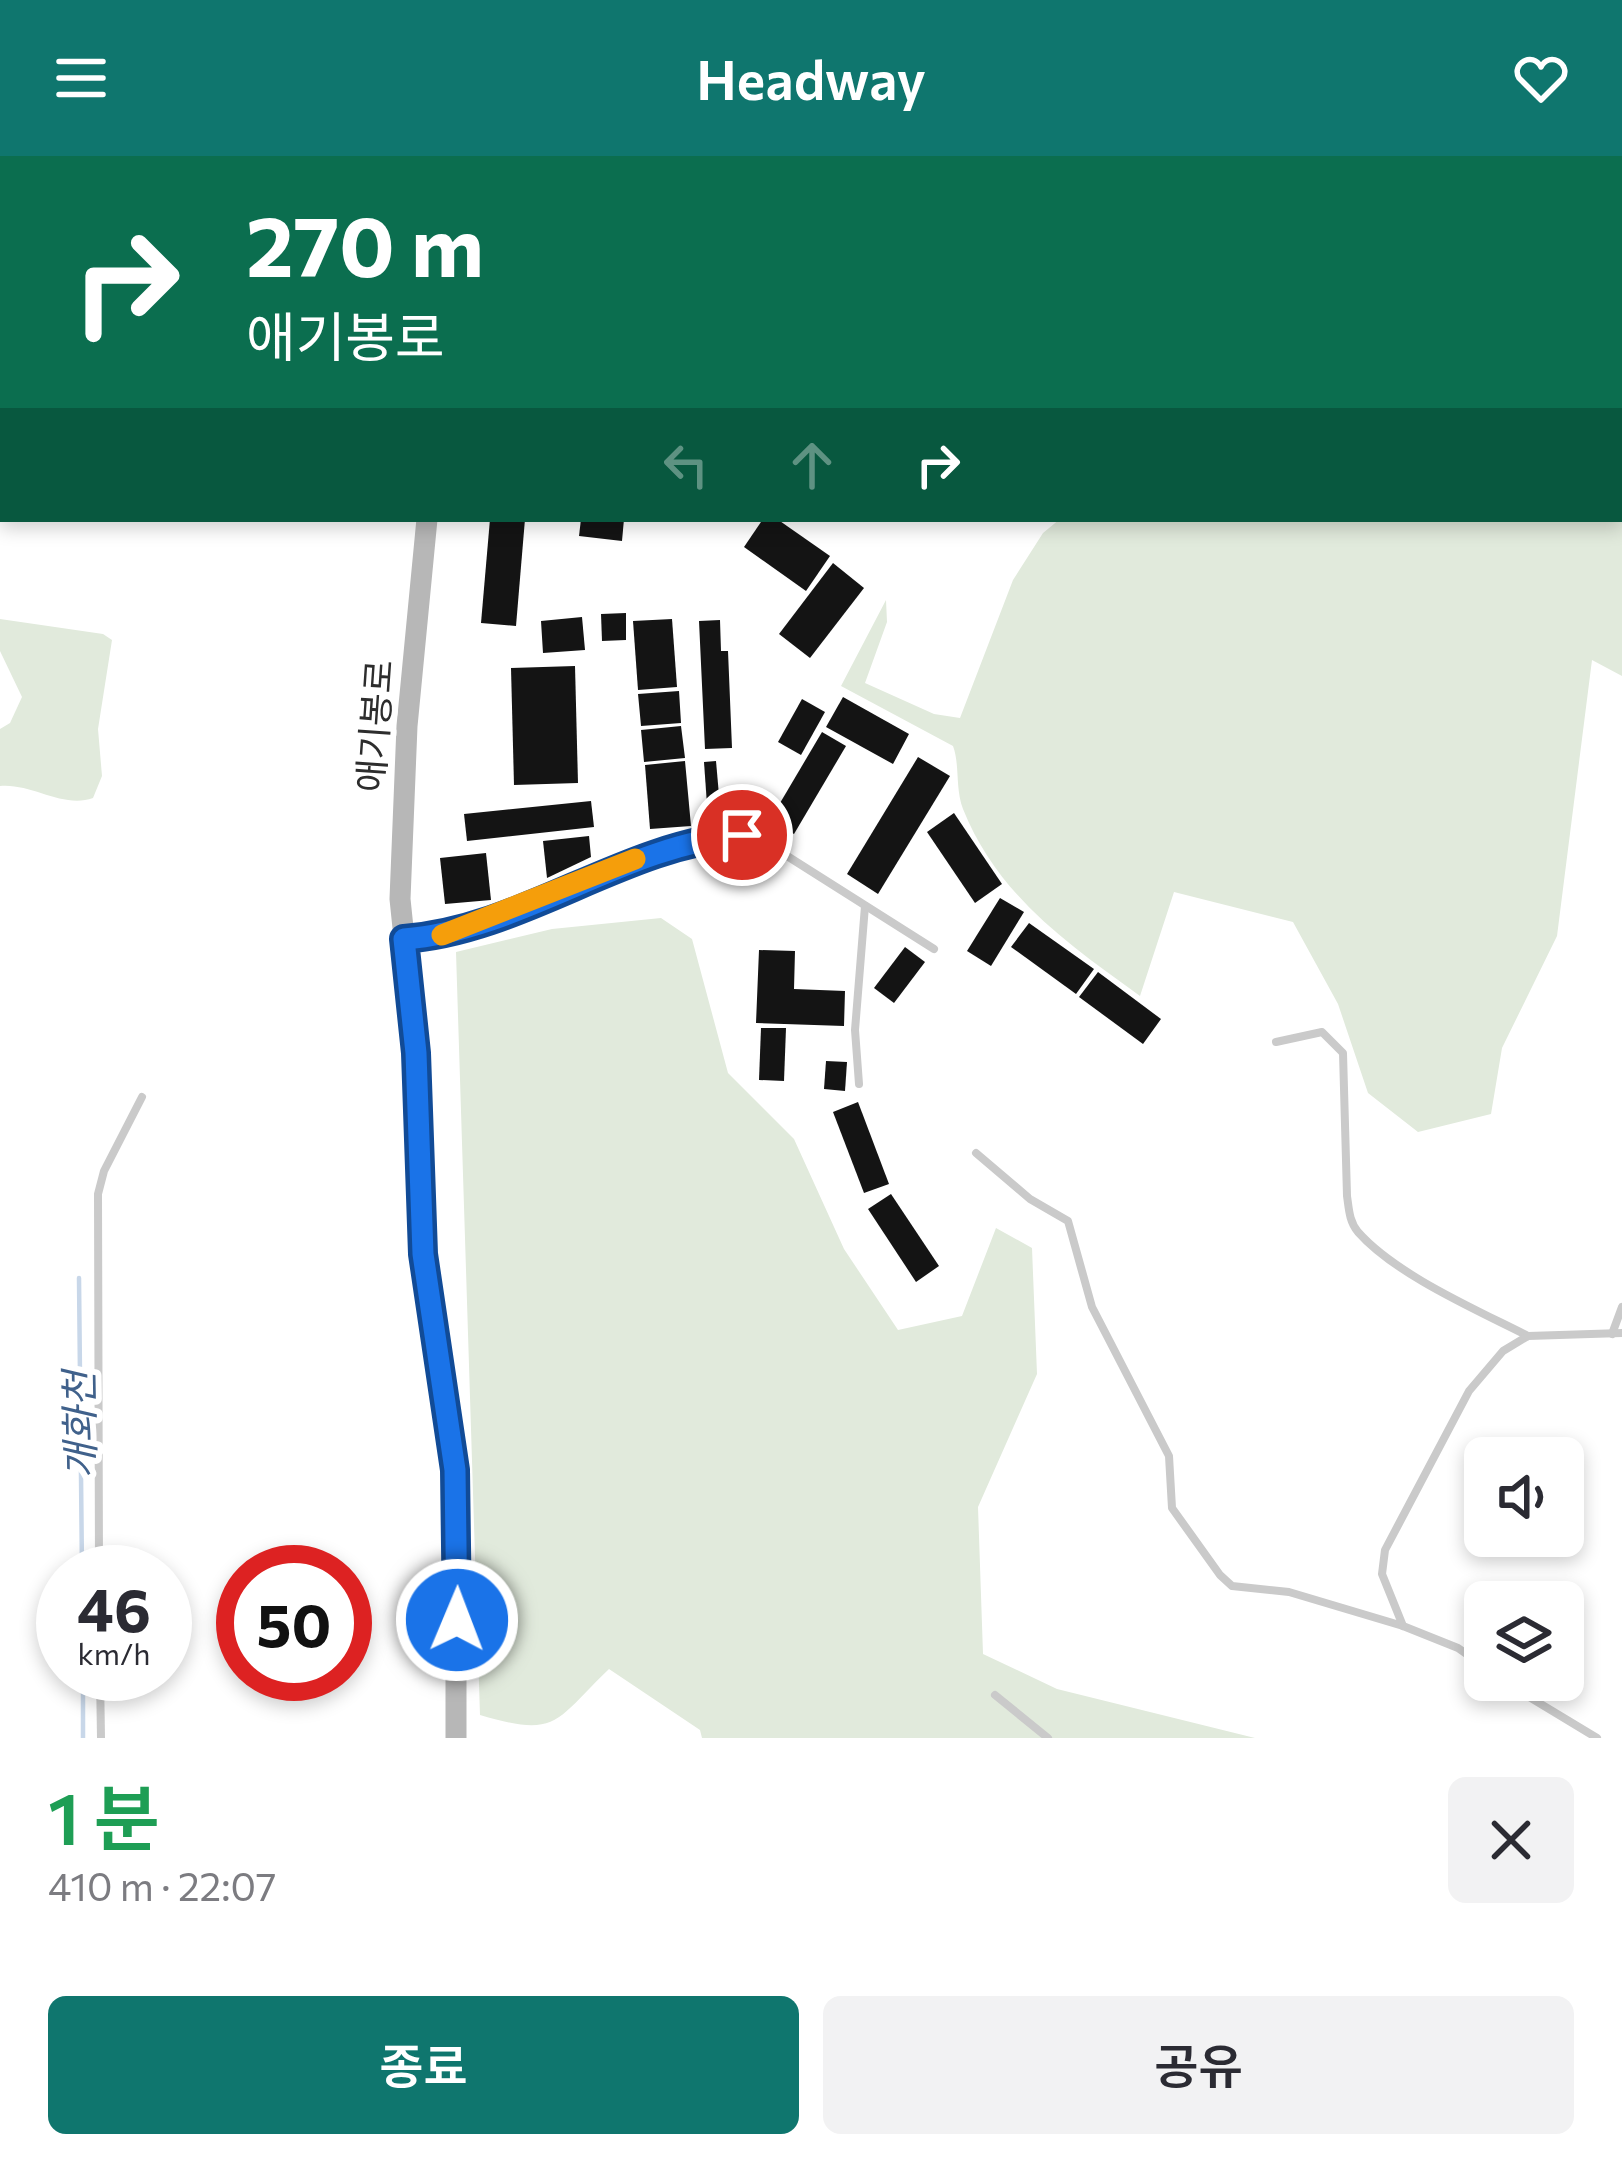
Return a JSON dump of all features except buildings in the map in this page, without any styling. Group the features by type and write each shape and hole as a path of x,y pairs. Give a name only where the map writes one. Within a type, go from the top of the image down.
{"main road":[{"name":"애기봉로","path":"427,522 406,726 400,898 416,1053 423,1254 455,1470 456,1738"}],"lane":[{"path":"404,939 455,932 649,854 701,838 742,835 765,842 934,949"},
{"path":"859,1084 855,1030 865,906"},
{"path":"1276,1042 1322,1032 1343,1053 1347,1196 1350,1218 1359,1233 1427,1282 1528,1336 1617,1334 1622,1307"},
{"path":"99,1545 98,1195 104,1171 142,1097"},
{"path":"976,1153 1030,1199 1068,1221 1092,1307 1169,1456 1172,1508 1220,1575 1232,1586 1289,1592 1403,1626 1464,1652"},
{"path":"1403,1626 1382,1574 1385,1550 1469,1391 1503,1351 1528,1336"},
{"path":"995,1695 1048,1738"},
{"path":"100,1701 101,1738"},
{"path":"1536,1701 1597,1738"}],"shaded area":[{"path":"1056,522 1622,522 1622,676 1592,660 1557,936 1502,1048 1491,1114 1418,1132 1368,1093 1338,1004 1293,922 1174,892 1140,996 1038,916 995,868 963,809 953,746 841,686 886,600 887,622 865,683 934,714 960,718 1013,580 1043,533"},
{"path":"0,619 103,634 112,640 98,729 102,776 93,798 70,800 0,786 0,729 10,723 22,697 0,651"},
{"path":"661,918 692,939 728,1073 794,1139 844,1249 898,1330 962,1316 996,1228 1032,1248 1037,1374 978,1507 983,1654 1057,1689 1255,1738 702,1738 700,1730 609,1669 565,1713 541,1725 480,1715 456,952 552,929"}],"waterway":[{"name":"개화천","path":"79,1278 82,1545"},
{"name":"개화천","path":"83,1701 83,1738"}],"slow traffic":[{"path":"442,935 635,859"}],"route":[{"path":"457,1620 455,1470 423,1254 416,1053 404,939 455,932 649,854 701,838 742,835"}]}
